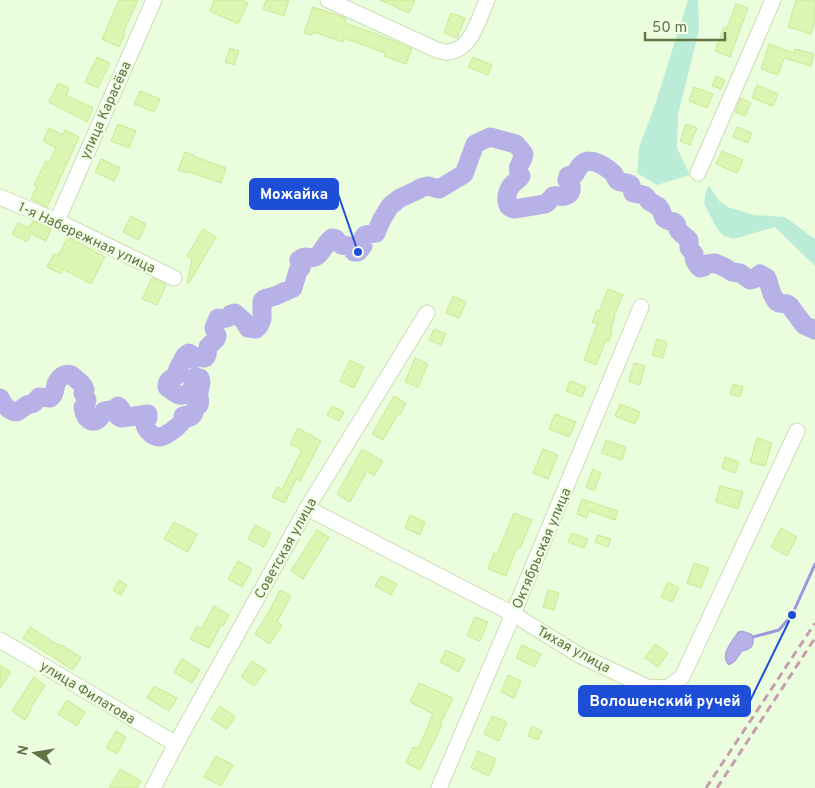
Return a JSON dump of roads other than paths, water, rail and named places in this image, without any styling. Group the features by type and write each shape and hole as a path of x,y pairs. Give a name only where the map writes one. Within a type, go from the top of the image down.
{"street":[{"name":"улица Карасёва","path":"56,221 154,0"},
{"path":"328,0 438,50 448,52 462,46 469,40 487,0"},
{"path":"698,173 773,0"},
{"name":"1-я Набережная улица","path":"0,197 56,221 174,278"},
{"name":"Октябрьская улица","path":"439,788 641,307"},
{"name":"Советская улица","path":"153,788 307,508 427,313"},
{"name":"Тихая улица","path":"307,508 513,614 579,656 647,687 667,688 682,678 797,431"},
{"name":"улица Филатова","path":"0,640 176,744"}],"waterway":[{"path":"0,398 9,409 17,412 27,405 34,403 39,397 50,398 54,394 56,384 60,378 67,374 81,383 85,390 83,393 87,400 83,407 89,420 95,421 104,411 115,409 118,406 121,409 118,416 121,418 148,414 145,424 149,432 157,437 165,435 179,425 183,420 183,416 187,415 190,417 193,415 200,403 200,378 195,377 193,389 183,395 177,394 167,387 168,382 176,376 177,370 187,354 192,355 194,359 202,356 205,358 208,347 217,336 214,328 218,318 226,318 235,313 244,321 248,328 256,329 262,319 262,301 293,288 298,271 301,268 299,260 304,257 313,258 318,255 332,238 336,239 341,245 349,246 354,252 358,252 363,246 364,236 376,233 390,206 400,198 420,188 428,186 439,189 464,174 475,144 490,137 516,144 524,154 518,169 521,176 507,194 507,203 510,208 545,204 553,196 568,195 571,191 567,180 568,176 575,174 580,166 586,162 598,163 613,173 618,181 631,185 633,193 644,195 649,201 659,207 664,218 677,225 679,232 689,240 689,248 700,268 707,264 715,263 732,272 740,273 750,280 760,274 767,278 776,301 790,306 804,325 815,330"},
{"path":"753,637 779,630 792,615 815,564"}],"railway":[{"path":"706,788 815,623"},
{"path":"717,788 815,638"}],"place":[{"name":"Можайка","path":"358,252"},
{"name":"Волошенский ручей","path":"792,615"}]}
